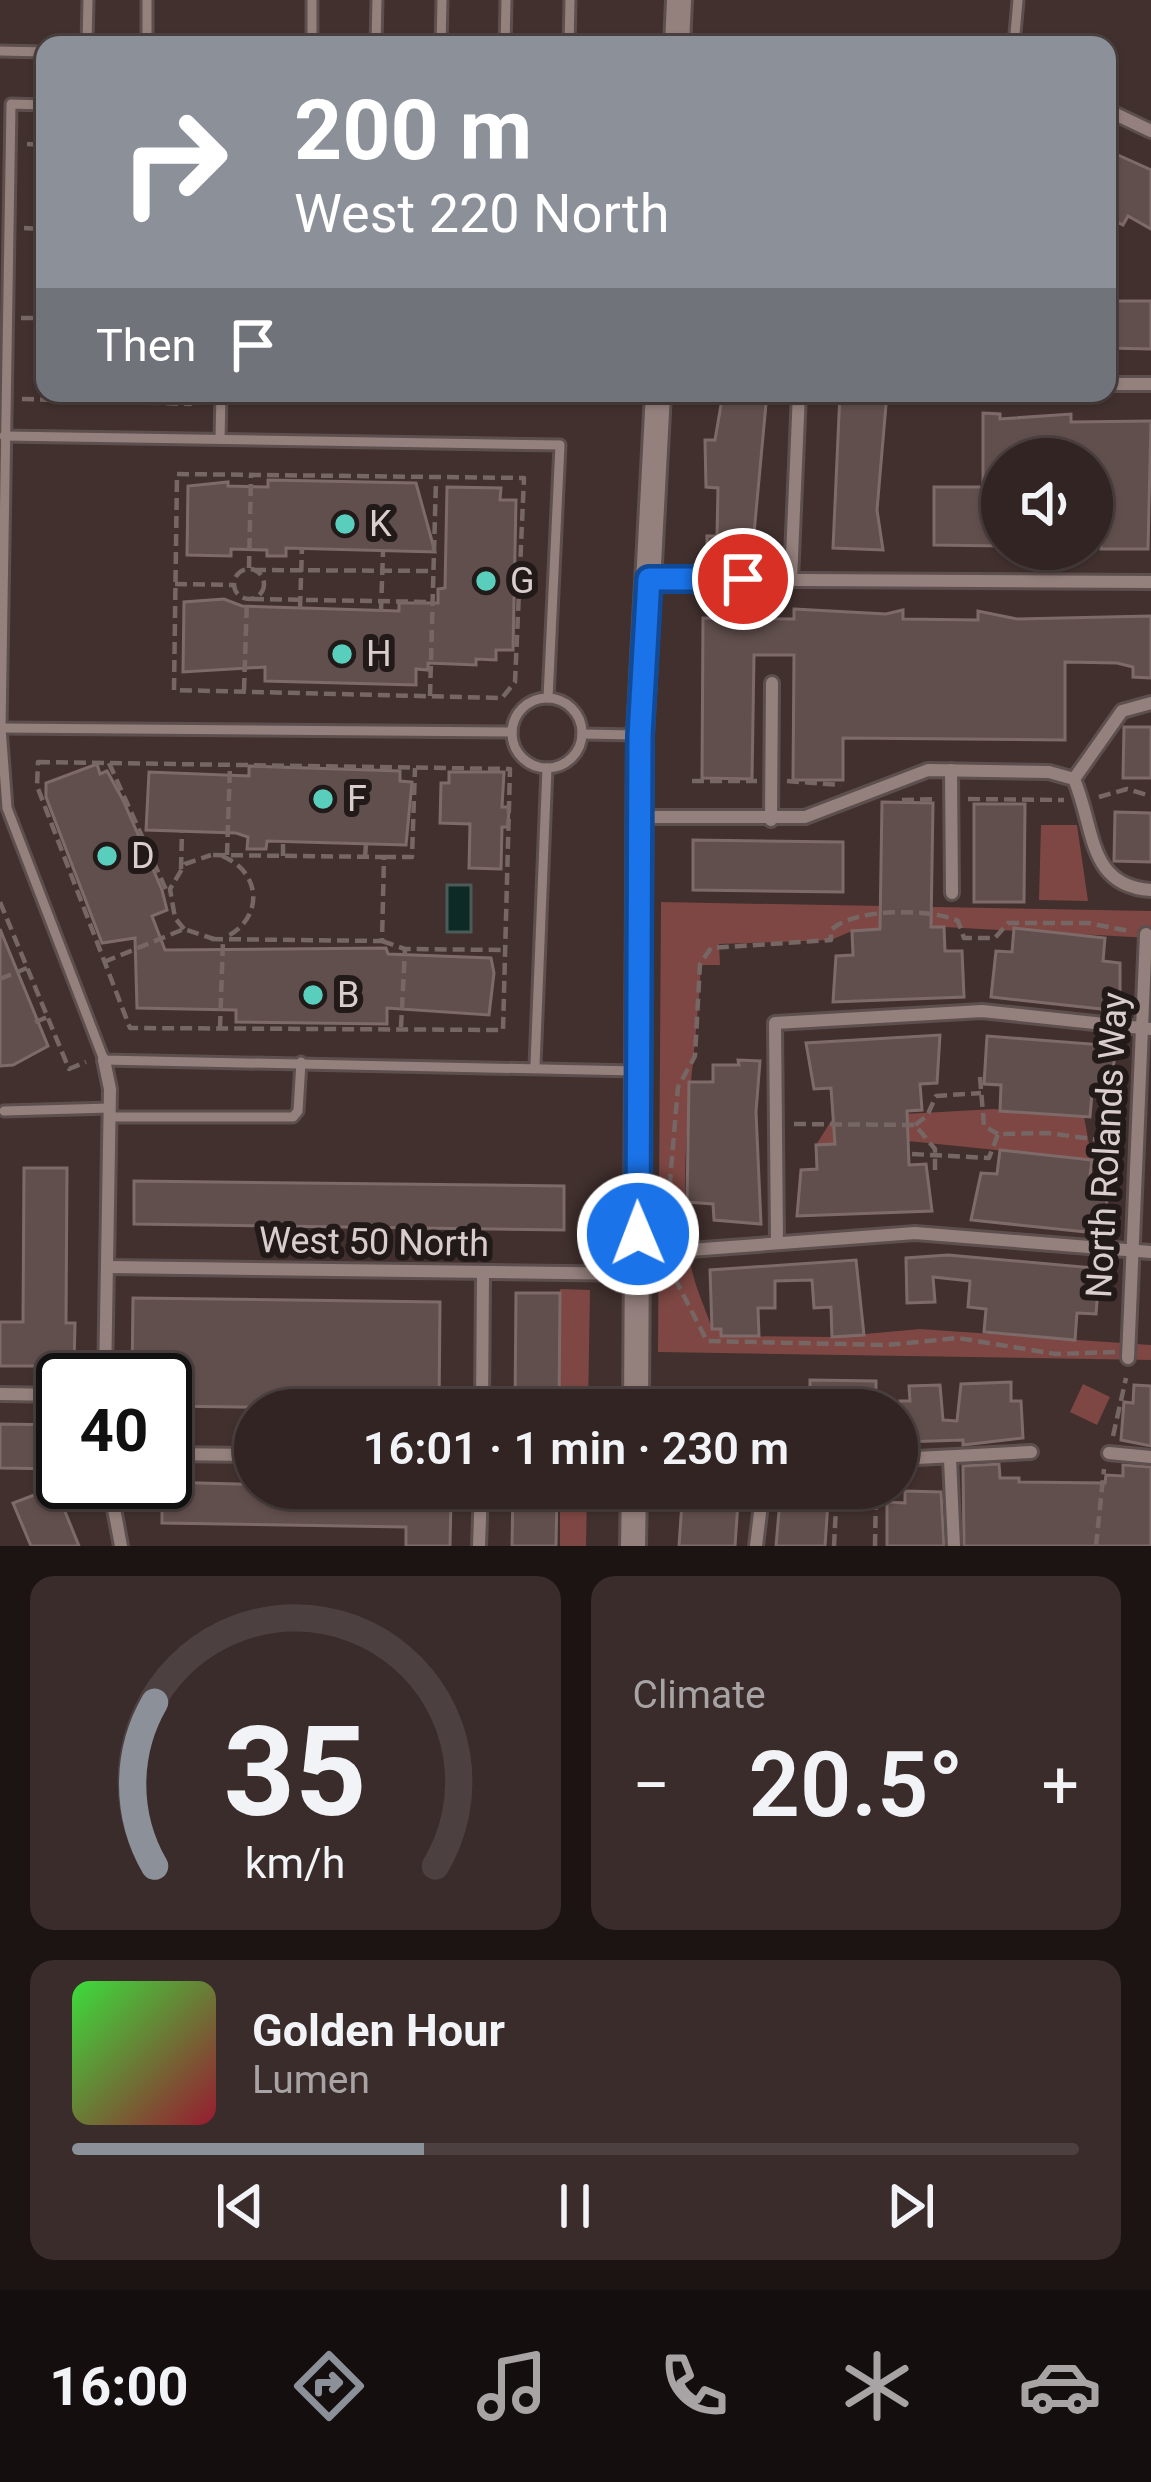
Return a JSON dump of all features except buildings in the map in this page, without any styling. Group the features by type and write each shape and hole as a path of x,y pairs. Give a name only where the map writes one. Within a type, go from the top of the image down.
{"street":[{"path":"678,36 680,0"},
{"path":"1116,114 1151,131"},
{"path":"1116,384 1151,384"},
{"path":"636,1389 640,735 658,402"},
{"path":"791,580 799,402"},
{"path":"649,579 1151,582"},
{"path":"771,820 772,683"},
{"path":"1074,779 1122,712 1151,703"},
{"path":"641,817 771,820 831,811 900,777 950,770 1049,772 1074,779"},
{"path":"950,770 952,893"},
{"path":"1074,779 1100,861 1114,882 1151,890"},
{"name":"North Rolands Way","path":"1128,1355 1137,1143 1148,1029 1146,934"},
{"path":"777,1241 775,1023 982,1011 1148,1029"},
{"path":"104,1060 110,1113 106,1353"},
{"path":"691,1250 915,1233 1151,1252"},
{"name":"West 50 North","path":"109,1268 638,1274"},
{"path":"482,1389 483,1274"},
{"path":"0,1394 36,1395"},
{"path":"918,1460 1031,1452"},
{"path":"1109,1453 1151,1457"},
{"path":"192,1454 234,1455"},
{"path":"950,1459 954,1546"},
{"path":"114,1509 121,1546"},
{"path":"479,1546 480,1509"},
{"path":"633,1546 634,1509"},
{"path":"756,1546 760,1509"}],"lane":[{"path":"87,36 88,0"},
{"path":"147,0 147,36"},
{"path":"312,0 312,36"},
{"path":"376,0 376,36"},
{"path":"441,36 442,0"},
{"path":"506,0 506,36"},
{"path":"569,36 570,0"},
{"path":"1016,36 1018,0"},
{"path":"0,52 36,52"},
{"path":"36,105 10,104 2,728 7,808 104,1060 535,1065 636,1071"},
{"path":"220,439 221,402"},
{"path":"4,436 560,445 548,698"},
{"path":"548,698 576,713 582,734 567,762 547,768 521,758 512,732 523,708 548,698"},
{"path":"2,728 512,732"},
{"path":"582,734 640,735"},
{"path":"535,1065 547,768"},
{"path":"4,1111 293,1117 298,1111 301,1062"}],"path":[{"path":"23,144 36,145"},
{"path":"22,228 36,229"},
{"path":"21,338 21,318 36,318"},
{"path":"20,379 19,399 36,399"},
{"path":"122,402 197,402"},
{"path":"177,474 251,475 524,478 515,682 502,698 174,690 177,474"},
{"path":"244,692 249,599 264,585 252,569 251,475"},
{"path":"430,696 436,477"},
{"path":"300,604 302,548"},
{"path":"381,611 382,551"},
{"path":"233,585 236,575 252,569 434,571"},
{"path":"176,584 233,585 249,599 300,604 432,602"},
{"path":"38,762 183,764 510,769 503,1030 130,1028 37,786 38,762"},
{"path":"109,763 184,929"},
{"path":"183,764 183,774"},
{"path":"227,855 230,765"},
{"path":"181,869 212,855 412,857 415,767"},
{"path":"170,899 181,869 182,831"},
{"path":"283,856 284,841"},
{"path":"365,856 366,844"},
{"path":"212,855 226,857 247,872 254,898 246,922 225,938 212,939"},
{"path":"382,941 384,857"},
{"path":"0,902 69,1069 87,1062"},
{"path":"1128,1355 1056,1354 958,1338 887,1345 707,1341 667,1263 676,1201 670,1171 678,1087 695,1056 700,964 711,948 831,940 831,930 842,921 876,916 945,916 958,921 964,938 995,938 1008,923 1032,920 1146,934"},
{"path":"0,926 9,922"},
{"path":"104,962 184,929 223,940 382,941 404,949 505,950"},
{"path":"220,1028 223,940"},
{"path":"401,1029 404,949"},
{"path":"0,979 27,968"},
{"path":"35,1022 48,1017"},
{"path":"980,1077 984,1126 998,1134 1048,1133 1137,1143"},
{"path":"776,1124 915,1125 928,1116 937,1096 981,1093"},
{"path":"915,1125 935,1153 935,1170"},
{"path":"912,1154 988,1158 998,1134"},
{"path":"834,1546 836,1509"},
{"path":"875,1546 876,1509"}],"shaded area":[{"path":"1041,825 1077,825 1088,901 1039,900"},
{"path":"661,902 1151,911 1151,938 944,927 852,931 831,940 719,944 720,965 701,965 685,1191 693,1274 712,1328 721,1329 722,1336 832,1337 920,1329 1151,1345 1151,1360 658,1352"},
{"path":"994,1109 1084,1117 1092,1160 908,1141 816,1145 833,1118"},
{"path":"560,1289 590,1290 588,1389 560,1389"},
{"path":"1083,1384 1110,1397 1097,1425 1070,1412"},
{"path":"560,1509 587,1509 586,1546 560,1546"}],"water":[{"path":"447,885 471,885 471,932 447,932"}],"place":[{"name":"K","path":"345,524"},
{"name":"G","path":"486,581"},
{"name":"H","path":"342,654"},
{"name":"F","path":"323,799"},
{"name":"D","path":"107,856"},
{"name":"B","path":"313,995"}],"route":[{"path":"638,1234 640,735 649,579 743,579"}]}
